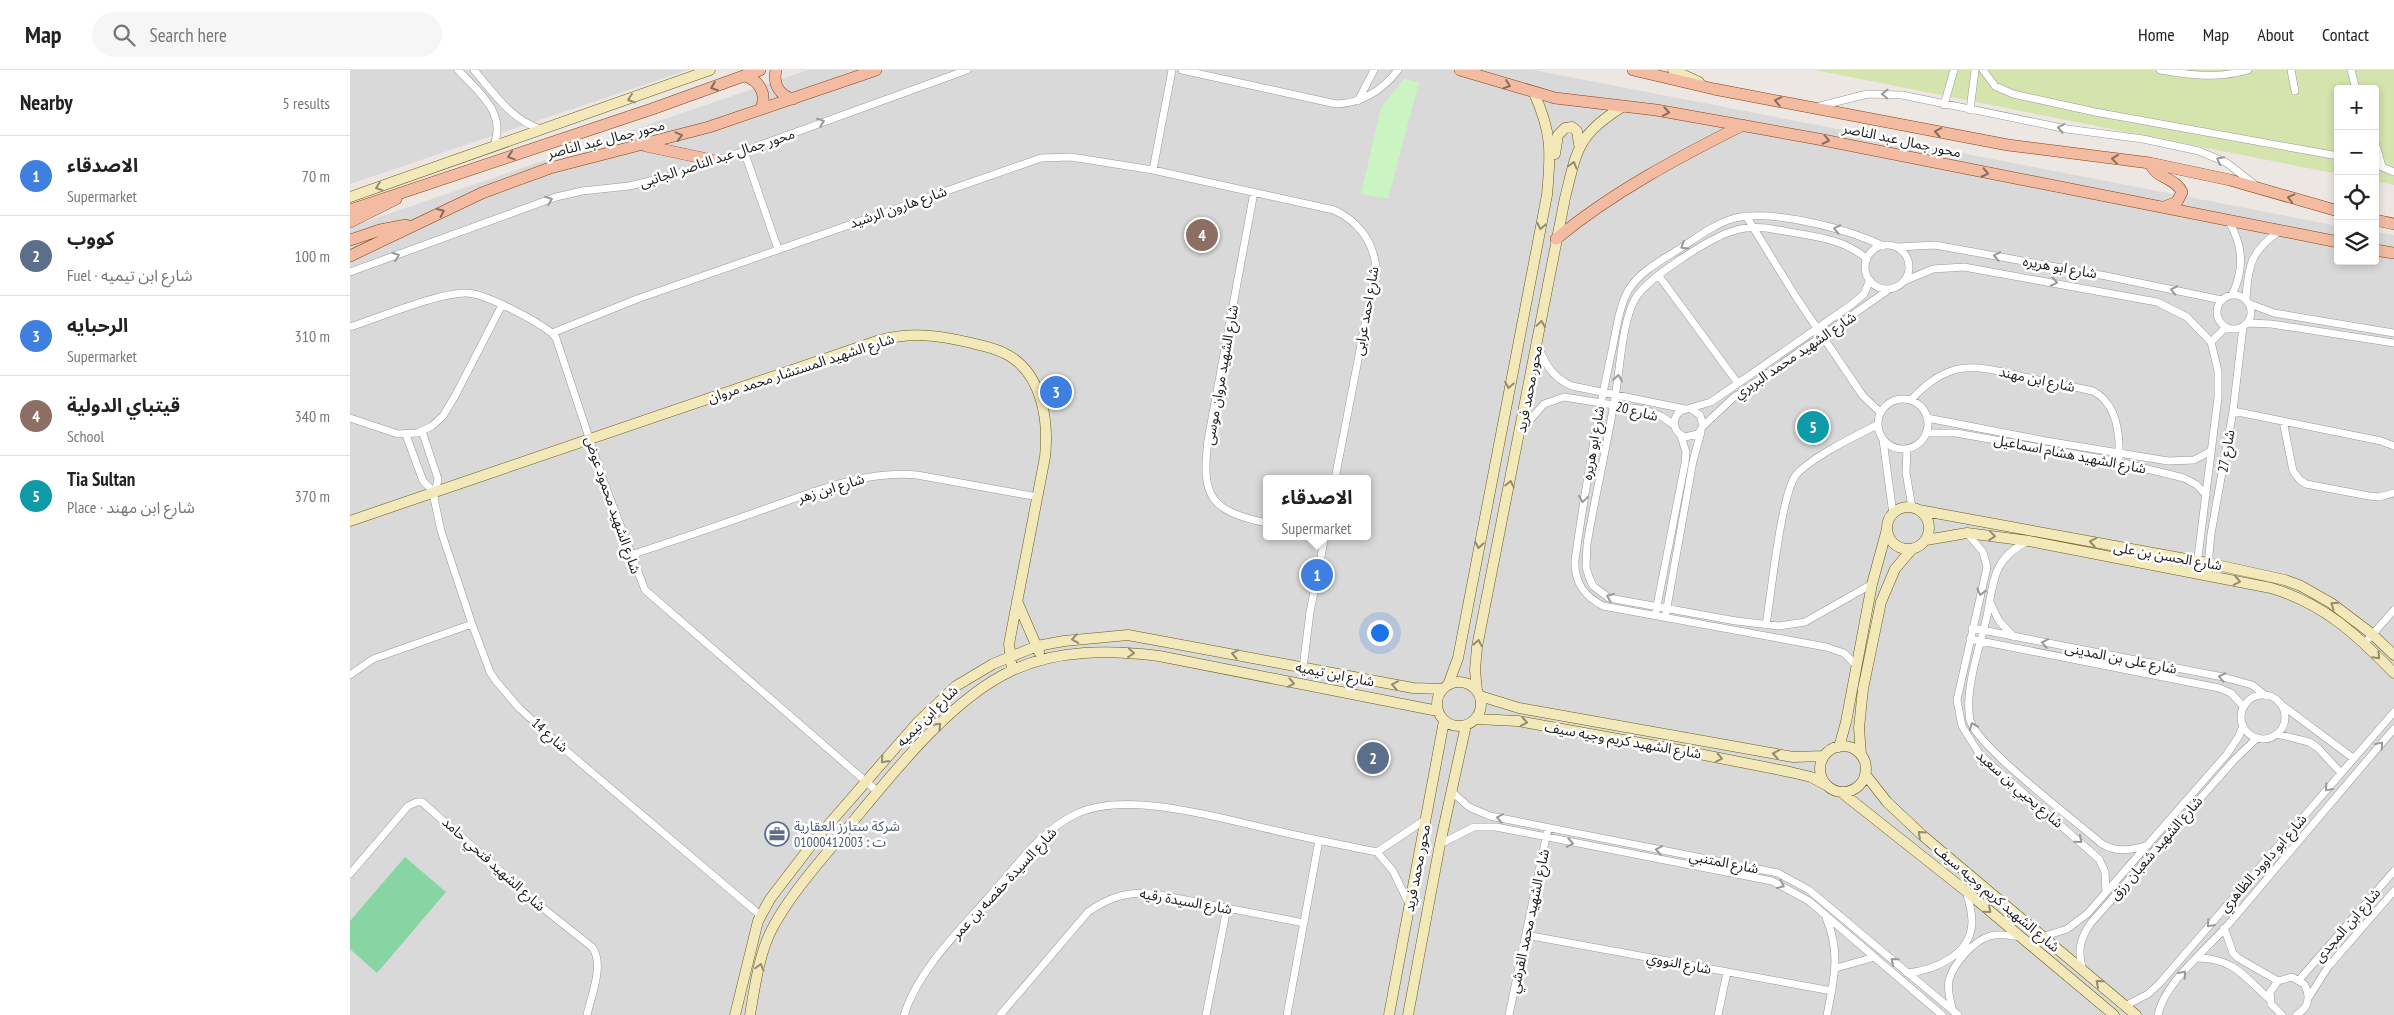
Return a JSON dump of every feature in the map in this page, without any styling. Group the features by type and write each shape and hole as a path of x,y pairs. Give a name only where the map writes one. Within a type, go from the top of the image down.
{"main road":[{"name":"محور جمال عبد الناصر","path":"350,210 760,70"},
{"path":"776,70 774,78 777,87 784,95 793,99"},
{"name":"محور جمال عبد الناصر","path":"350,256 482,193 550,168 709,128 876,70"},
{"name":"محور جمال عبد الناصر","path":"1460,70 1534,93 1573,101 1656,110 1743,125 2334,241"},
{"name":"محور جمال عبد الناصر","path":"1633,70 1714,89 2008,145 2150,163 2259,189 2334,210"},
{"path":"745,76 754,80 761,89 763,99 761,109"},
{"path":"1556,239 1592,212 1630,188 1743,125"},
{"path":"642,145 712,160"},
{"path":"2150,163 2156,173 2175,183 2182,192 2180,200 2162,207"},
{"path":"350,222 380,209 412,189"},
{"path":"2379,221 2394,224"},
{"path":"350,240 380,230 416,224"},
{"path":"2379,251 2394,253"}],"street":[{"path":"458,70 495,112 498,130 493,147"},
{"path":"474,70 512,113 522,121 544,130"},
{"path":"350,197 544,130 686,75 710,70"},
{"name":"محور جمال عبد الناصر الجانبى","path":"350,272 556,197 582,191 648,182 744,151 967,70"},
{"path":"1153,170 1172,70"},
{"path":"1182,70 1336,104 1358,101 1378,90 1398,70"},
{"path":"1358,101 1374,70"},
{"path":"1673,70 1714,89"},
{"path":"1944,105 1954,70"},
{"path":"1965,70 1973,70 1970,110"},
{"path":"1983,70 1995,86 2012,94 2095,112 2334,155"},
{"path":"2160,70 2206,76 2229,75 2248,70"},
{"path":"2291,70 2295,91"},
{"path":"2350,70 2355,85"},
{"name":"محور محمد فريد","path":"1445,687 1456,666 1523,311 1547,195 1550,143 1548,127 1534,93"},
{"path":"1813,108 1848,97 1882,93 1902,95 2068,130 2143,139 2199,151 2227,163 2259,189"},
{"name":"محور محمد فريد","path":"1478,694 1475,670 1477,647 1538,347 1556,239 1580,144 1594,125 1622,107"},
{"path":"1549,162 1555,154 1558,135 1562,129 1568,127 1575,129 1579,135 1580,144"},
{"path":"744,151 778,249"},
{"name":"شارع هارون الرشيد","path":"552,333 637,299 1041,158 1071,157 1153,170 1254,192"},
{"path":"2379,165 2394,172"},
{"name":"شارع احمد عرابى","path":"1254,192 1344,215 1364,234 1375,256 1376,267 1368,312 1336,475"},
{"name":"شارع الشهيد مروان موسى","path":"1254,192 1208,440 1205,471 1208,487 1224,509 1239,517 1263,522"},
{"path":"1746,216 1751,227 1863,396 1880,412"},
{"name":"شارع ابو هريره","path":"1856,665 1844,653 1837,650 1603,606 1587,596 1577,579 1575,560 1600,402 1621,311 1630,289 1652,267 1716,226 1746,216 1769,217 1833,228 1857,234 1883,246"},
{"path":"2227,220 2238,240 2241,258 2237,281 2232,295 2222,300 2218,308 2218,317 2226,327 2238,329 2246,325 2271,324 2394,343"},
{"name":"شارع ابو هريره","path":"1866,259 1856,250 1838,242 1751,227 1734,230 1713,240 1659,276 1641,291 1631,307 1594,502 1587,544 1586,567 1593,586 1609,598 1766,625 1791,626 1805,622 1872,584"},
{"path":"2246,325 2252,314 2248,301 2252,258 2264,244 2280,231"},
{"name":"شارع ابو هريره","path":"1897,247 1935,245 2106,276 2222,300"},
{"path":"1883,246 1897,247 1902,251 1908,262 1907,275 1904,281 1891,288 1879,287 1870,280 1865,266 1866,259 1873,250 1883,246"},
{"name":"شارع ابو هريره","path":"1904,281 1933,269 1964,267 2146,299 2168,306 2182,314 2196,325 2211,342"},
{"path":"1659,276 1737,382"},
{"name":"شارع الشهيد محمد البربري","path":"1688,409 1711,402 1737,382 1859,299 1864,294 1870,280"},
{"name":"شارع الشهيد محمد البربري","path":"1702,428 1733,398 1891,288"},
{"path":"350,327 447,296 466,293 481,296 502,305 552,333"},
{"path":"2232,295 2274,313 2394,333"},
{"path":"350,418 382,430 406,435 422,432 438,421 447,410 502,305"},
{"name":"شارع 27","path":"2196,573 2203,562 2211,534 2246,325"},
{"path":"2211,342 2226,327"},
{"name":"شارع الشهيد محمود عوض","path":"552,333 645,590 654,601 878,792"},
{"name":"شارع الشهيد المستشار محمد مروان","path":"350,521 880,340 911,334 943,336 1004,353 1017,361 1031,377 1040,396 1046,426 1046,458 1017,600 1009,657 1012,670"},
{"name":"شارع 27","path":"2207,575 2203,562 2201,531 2211,451 2218,370 2211,342"},
{"name":"شارع 20","path":"1538,347 1550,371 1560,380 1572,386 1688,409"},
{"name":"شارع ابن مهند","path":"1911,400 1934,378 1964,368 1984,368 2093,391 2102,395 2108,402 2113,415 2118,434 2119,462"},
{"name":"شارع 20","path":"1521,430 1539,409 1557,398 1571,397 1653,412 1674,425"},
{"path":"1838,747 1846,722 1882,540 1893,514 1883,440 1878,425 1880,412 1893,400 1911,400 1921,406 1928,418 1926,433 1919,443 1907,449 1894,447 1883,440"},
{"path":"1655,616 1686,463 1685,446 1674,425 1676,415 1688,409 1700,415 1702,428 1693,461 1666,618"},
{"path":"2233,411 2381,441 2394,446"},
{"name":"شارع الشهيد هشام اسماعيل","path":"1928,418 2176,462 2194,460 2211,451"},
{"path":"2283,421 2293,471 2303,482 2368,496 2379,497 2394,493"},
{"path":"1766,625 1783,513 1794,477 1847,441 1878,425"},
{"path":"1681,436 1694,436 1702,428"},
{"name":"شارع 14","path":"422,432 438,479 434,492 436,512 472,624 490,672 519,708 759,918"},
{"name":"شارع الشهيد هشام اسماعيل","path":"1926,433 1956,433 2119,462 2184,478 2196,484 2206,495"},
{"path":"406,435 423,481 434,492"},
{"path":"1861,755 1847,746 1838,747 1824,756 1820,771 1826,785 1841,792 1856,787 1865,774 1864,761 1861,755 1860,728 1863,689 1881,602 1894,569 1912,549 1926,540 1930,527 1928,520 1915,508 1906,473 1907,449"},
{"name":"شارع ابن زهر","path":"631,555 798,497 866,477 899,473 917,475 1038,497"},
{"path":"1893,514 1904,508 1915,508"},
{"name":"شارع الحسن بن على","path":"1915,508 2203,562 2301,586 2332,603 2372,634 2394,655"},
{"path":"1887,529 1888,535 1895,545 1912,549"},
{"path":"2201,531 2211,534"},
{"name":"شارع الحسن بن على","path":"1926,540 1967,532 2029,541 2207,575 2293,595 2333,617 2365,643 2394,673"},
{"name":"شارع يحيي بن سعيد","path":"1967,532 1983,552 1987,567 1972,628 1958,700 1962,726 1973,748 1991,766 2094,853 2103,866 2106,892"},
{"path":"1303,668 1310,612 1324,540"},
{"name":"شارع يحيي بن سعيد","path":"2029,541 2010,552 2001,560 1996,570 1980,641 1969,711 1971,722 1982,742 2109,848 2126,850 2148,845"},
{"path":"1017,600 1041,660"},
{"path":"1990,602 1999,622 2014,638"},
{"path":"2365,643 2394,610"},
{"path":"350,675 374,659 472,624"},
{"name":"شارع على بن المدينى","path":"1972,628 2014,638 2222,677 2252,685 2266,696"},
{"name":"شارع ابن تيميه","path":"735,1015 759,918 770,899 816,839 917,723 956,686 983,669 1037,646 1089,637 1128,634 1413,688 1445,687"},
{"name":"شارع على بن المدينى","path":"1970,639 2219,688 2231,693 2244,707"},
{"name":"شارع ابن تيميه","path":"750,1015 758,973 772,928 784,909 878,792 944,720 991,683 1012,670 1041,660 1090,652 1129,652 1160,656 1438,711"},
{"path":"1454,683 1467,684 1478,694 1481,708 1476,719 1466,725 1458,726 1444,721 1438,711 1438,700 1445,687 1454,683"},
{"name":"شارع الشهيد كريم وجيه سيف","path":"1478,694 1518,708 1784,755 1806,758 1824,756"},
{"path":"2282,706 2285,721 2277,734 2268,738 2257,738 2246,731 2243,725 2244,707 2253,698 2272,697 2353,758"},
{"name":"شارع ابو داوود الظاهري","path":"2125,1006 2148,994 2159,984 2353,758 2394,714"},
{"name":"شارع الشهيد كريم وجيه سيف","path":"1476,719 1518,721 1670,748 1790,772 1811,777 1826,785"},
{"name":"محور محمد فريد","path":"1389,1015 1444,721"},
{"name":"محور محمد فريد","path":"1408,1015 1440,844 1466,725"},
{"name":"شارع الشهيد شعبان رزق","path":"2042,937 2075,925 2126,870 2227,754 2239,736 2243,725"},
{"name":"شارع ابو داوود الظاهري","path":"2158,1015 2164,996 2394,729"},
{"path":"2277,734 2308,742 2318,748 2341,773"},
{"name":"شارع الشهيد شعبان رزق","path":"2083,970 2079,951 2084,934 2235,759 2257,738"},
{"name":"شارع الشهيد كريم وجيه سيف","path":"1865,774 1887,802 1922,835 2136,1015"},
{"name":"شارع المتنبي","path":"1451,791 1470,807 1480,812 1548,828 1778,873 1809,890 1955,1013"},
{"name":"شارع الشهيد كريم وجيه سيف","path":"1841,792 1966,891 2114,1015"},
{"name":"شارع الشهيد فتحي حامد","path":"350,874 408,806 422,802 539,905 592,947 597,955 598,965 587,1015"},
{"name":"شارع السيدة حفصه بن عمر","path":"904,1015 916,985 981,906 1043,837 1059,824 1077,814 1106,806 1138,805 1204,814 1377,852"},
{"path":"1410,905 1399,882 1377,852 1408,833 1427,818"},
{"name":"شارع المتنبي","path":"1440,844 1465,830 1485,826 1772,881 1801,896 1824,914 1942,1015"},
{"name":"شارع الشهيد محمد القرشي","path":"1509,1015 1548,828"},
{"path":"1287,1015 1319,840"},
{"path":"2126,870 2133,875"},
{"name":"شارع ابن المجدى","path":"2299,980 2394,871"},
{"path":"1908,973 1938,966 1951,957 1964,942 1972,924 1972,913 1966,891"},
{"name":"شارع ابن المجدى","path":"2299,1014 2328,967 2394,891"},
{"name":"شارع السيدة رقيه","path":"1000,1015 1088,912 1102,902 1132,892 1150,893 1304,923"},
{"path":"770,899 784,909"},
{"path":"1206,1015 1227,908"},
{"path":"1824,914 1835,943 1836,968 1827,1015"},
{"path":"759,918 772,928"},
{"path":"2224,928 2232,953 2278,981"},
{"path":"1955,1013 1948,990 1950,980 1961,959 1972,947 1990,936 1999,934 2021,937"},
{"name":"شارع النووي","path":"1526,935 1832,991"},
{"path":"1836,968 1875,957"},
{"path":"2197,958 2215,958 2232,966 2269,998"},
{"path":"1718,1015 1727,972"},
{"path":"2280,1014 2271,1004 2269,998 2270,992 2278,981 2292,977 2299,980 2308,990 2309,997"}],"shaded area":[{"path":"350,70 688,70 350,184"},
{"path":"808,70 1533,70 2334,225 2334,265 2379,265 2379,233 2394,235 2394,1015 350,1015 350,227"}],"green space":[{"path":"1815,70 2394,70 2394,185 2379,182 2379,85 2334,85 2334,173"},
{"path":"1404,79 1419,82 1388,199 1361,194 1381,107"},
{"path":"405,857 446,892 377,973 350,949 350,921"}],"place":[{"name":"قيتباي الدولية","path":"1202,235"},
{"name":"الرحبايه","path":"1056,392"},
{"name":"Tia Sultan","path":"1813,427"},
{"name":"الاصدقاء","path":"1317,575"},
{"name":"كووب","path":"1373,758"},
{"name":"شركة ستارز العقارية ت : 01000412003","path":"777,834"}]}
